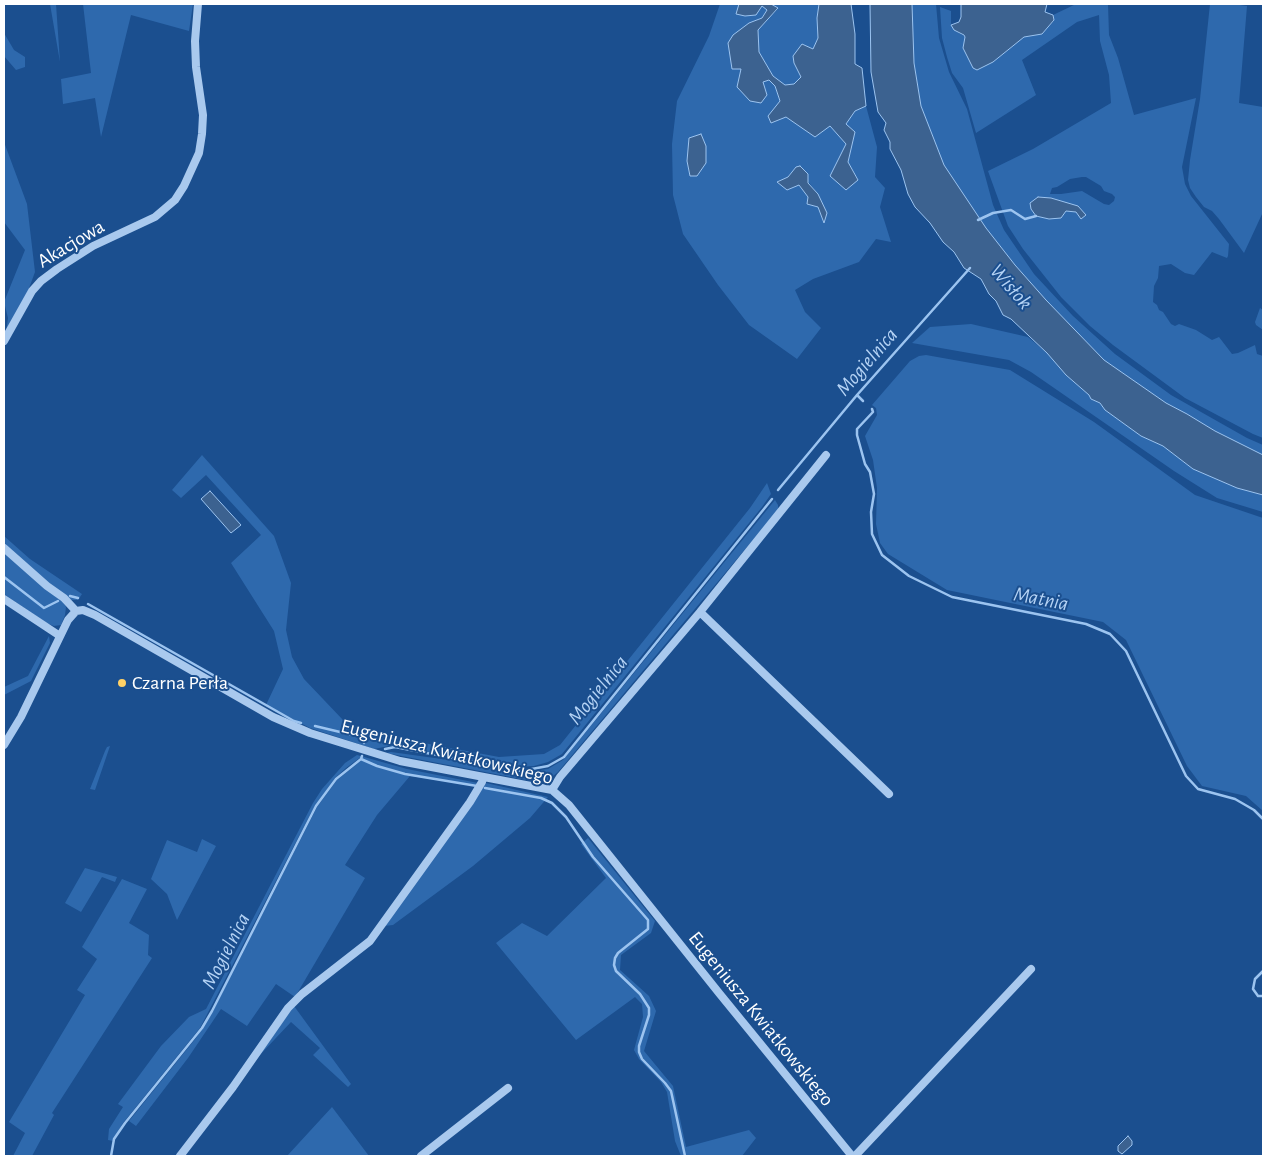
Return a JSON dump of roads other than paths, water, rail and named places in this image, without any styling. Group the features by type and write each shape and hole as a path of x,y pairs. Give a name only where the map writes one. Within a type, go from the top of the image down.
{"street":[{"name":"Akacjowa","path":"4,341 32,291 41,281 56,269 94,246 154,217 174,200 184,186 199,153 203,116 196,67 195,41 198,4"},
{"path":"552,790 560,777 700,612 826,455"},
{"path":"4,548 47,586 64,598 76,611 68,620 4,745"},
{"path":"4,598 60,636"},
{"name":"Eugeniusza Kwiatkowskiego","path":"76,611 83,610 95,615 273,717 310,733 400,761 552,790 569,805 854,1156 1031,969"},
{"path":"700,612 889,794"},
{"path":"180,1156 233,1087 288,1008 302,994 370,941 470,802 482,782 482,777"},
{"path":"421,1156 508,1088"}],"water":[{"path":"739,4 771,4 778,8 758,30 759,52 773,76 785,85 794,84 801,77 794,63 793,56 802,44 813,49 818,38 817,18 819,4 851,4 855,34 855,64 862,68 866,106 855,111 846,124 855,132 848,162 858,180 846,190 830,176 846,144 830,126 815,137 786,117 771,123 768,116 780,101 775,86 769,80 763,82 767,95 761,103 750,101 737,87 741,69 732,69 728,43 733,35 749,23 762,18 767,10 762,6 756,15 745,16 736,14"},
{"name":"Wisłok","path":"870,4 912,4 914,63 921,106 944,165 986,228 1015,265 1104,360 1166,403 1215,431 1263,455 1263,495 1237,488 1193,469 1163,446 1141,436 1105,410 1100,403 1091,399 1047,353 1011,319 1003,315 981,279 964,268 954,252 943,242 930,223 915,207 908,194 901,170 890,149 890,142 884,130 886,123 878,112 871,72"},
{"path":"961,4 1047,4 1045,12 1053,15 1054,20 1042,34 1024,37 993,62 977,70 973,68 963,48 964,35 954,30 951,25 959,22"},
{"path":"701,134 706,146 706,163 697,176 690,176 687,161 689,138"},
{"path":"800,166 808,174 808,183 818,194 827,213 824,223 818,207 807,204 808,197 799,185 787,190 777,182 788,177 796,167"},
{"path":"1038,197 1051,198 1078,206 1086,215 1081,219 1076,212 1066,211 1061,218 1049,219 1036,216 1031,209 1030,203"},
{"path":"210,491 241,525 231,533 201,499"},
{"path":"1128,1136 1132,1141 1132,1145 1122,1154 1118,1151 1118,1146"}],"waterway":[{"path":"978,220 993,213 1011,210 1025,219 1036,216"},
{"name":"Mogielnica","path":"778,490 857,395 970,268"},
{"name":"Matnia","path":"857,395 863,401"},
{"name":"Matnia","path":"872,409 873,412 857,429 857,435 865,464 870,472 874,494 871,512 872,534 882,555 909,576 952,597 1086,624 1110,634 1126,651 1186,776 1198,789 1235,799 1254,810 1263,819"},
{"name":"Mogielnica","path":"385,749 395,747 521,771 548,766 564,757 772,499"},
{"name":"Mogielnica","path":"4,577 44,608 58,601"},
{"name":"Mogielnica","path":"70,596 78,598"},
{"name":"Mogielnica","path":"88,604 294,721 301,723"},
{"name":"Mogielnica","path":"315,726 365,738 364,743"},
{"name":"Mogielnica","path":"111,1156 114,1139 125,1123 202,1028 212,1011 316,806 336,779 361,759 362,756"},
{"path":"361,759 405,774 477,786"},
{"path":"485,788 541,798 552,803 566,817 593,857 648,920 648,929 618,953 614,965 616,971 640,994 649,1008 649,1015 639,1046 639,1052 642,1059 671,1091 685,1156"},
{"name":"Matnia","path":"1263,971 1255,979 1253,989 1258,996 1263,996"}],"place":[{"name":"Czarna Perła","path":"122,683"}]}
